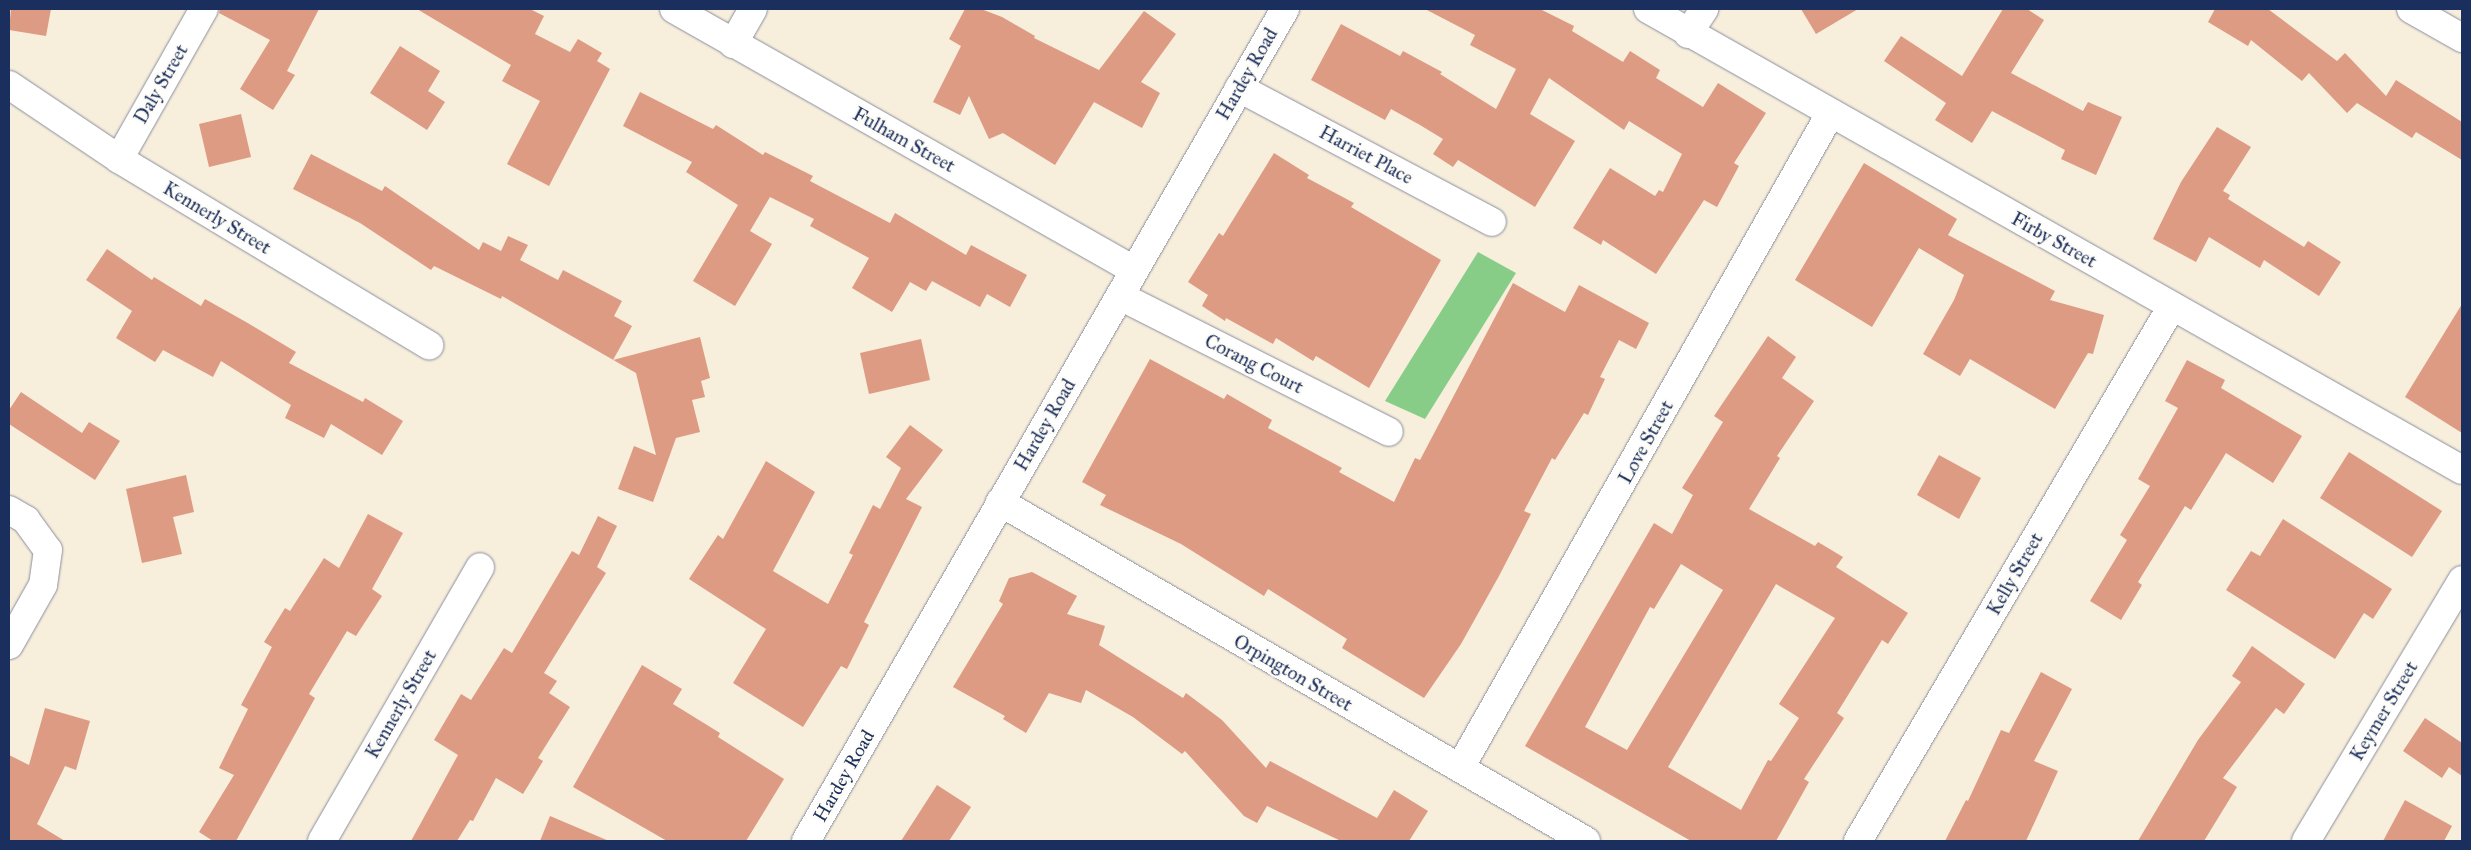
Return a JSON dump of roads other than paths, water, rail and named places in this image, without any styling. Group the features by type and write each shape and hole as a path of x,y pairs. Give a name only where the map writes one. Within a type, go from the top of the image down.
{"street":[{"name":"Daly Street","path":"119,158 204,9"},
{"name":"Fulham Street","path":"674,9 1134,270"},
{"path":"733,44 753,9"},
{"name":"Hardey Road","path":"806,841 1285,9"},
{"name":"Firby Street","path":"1648,9 1688,34 2462,470"},
{"path":"1688,34 1704,9"},
{"path":"2411,9 2462,38"},
{"name":"Kennerly Street","path":"9,85 119,158 429,345"},
{"name":"Harriet Place","path":"1239,88 1492,222"},
{"name":"Love Street","path":"1460,768 1830,114"},
{"name":"Corang Court","path":"1120,296 1389,432"},
{"name":"Kelly Street","path":"1858,841 2172,306"},
{"name":"Orpington Street","path":"1000,502 1586,841"},
{"path":"9,510 26,520 48,550 43,585 9,645"},
{"name":"Kennerly Street","path":"322,841 480,567"},
{"name":"Keymer Street","path":"2306,841 2462,580"}]}
